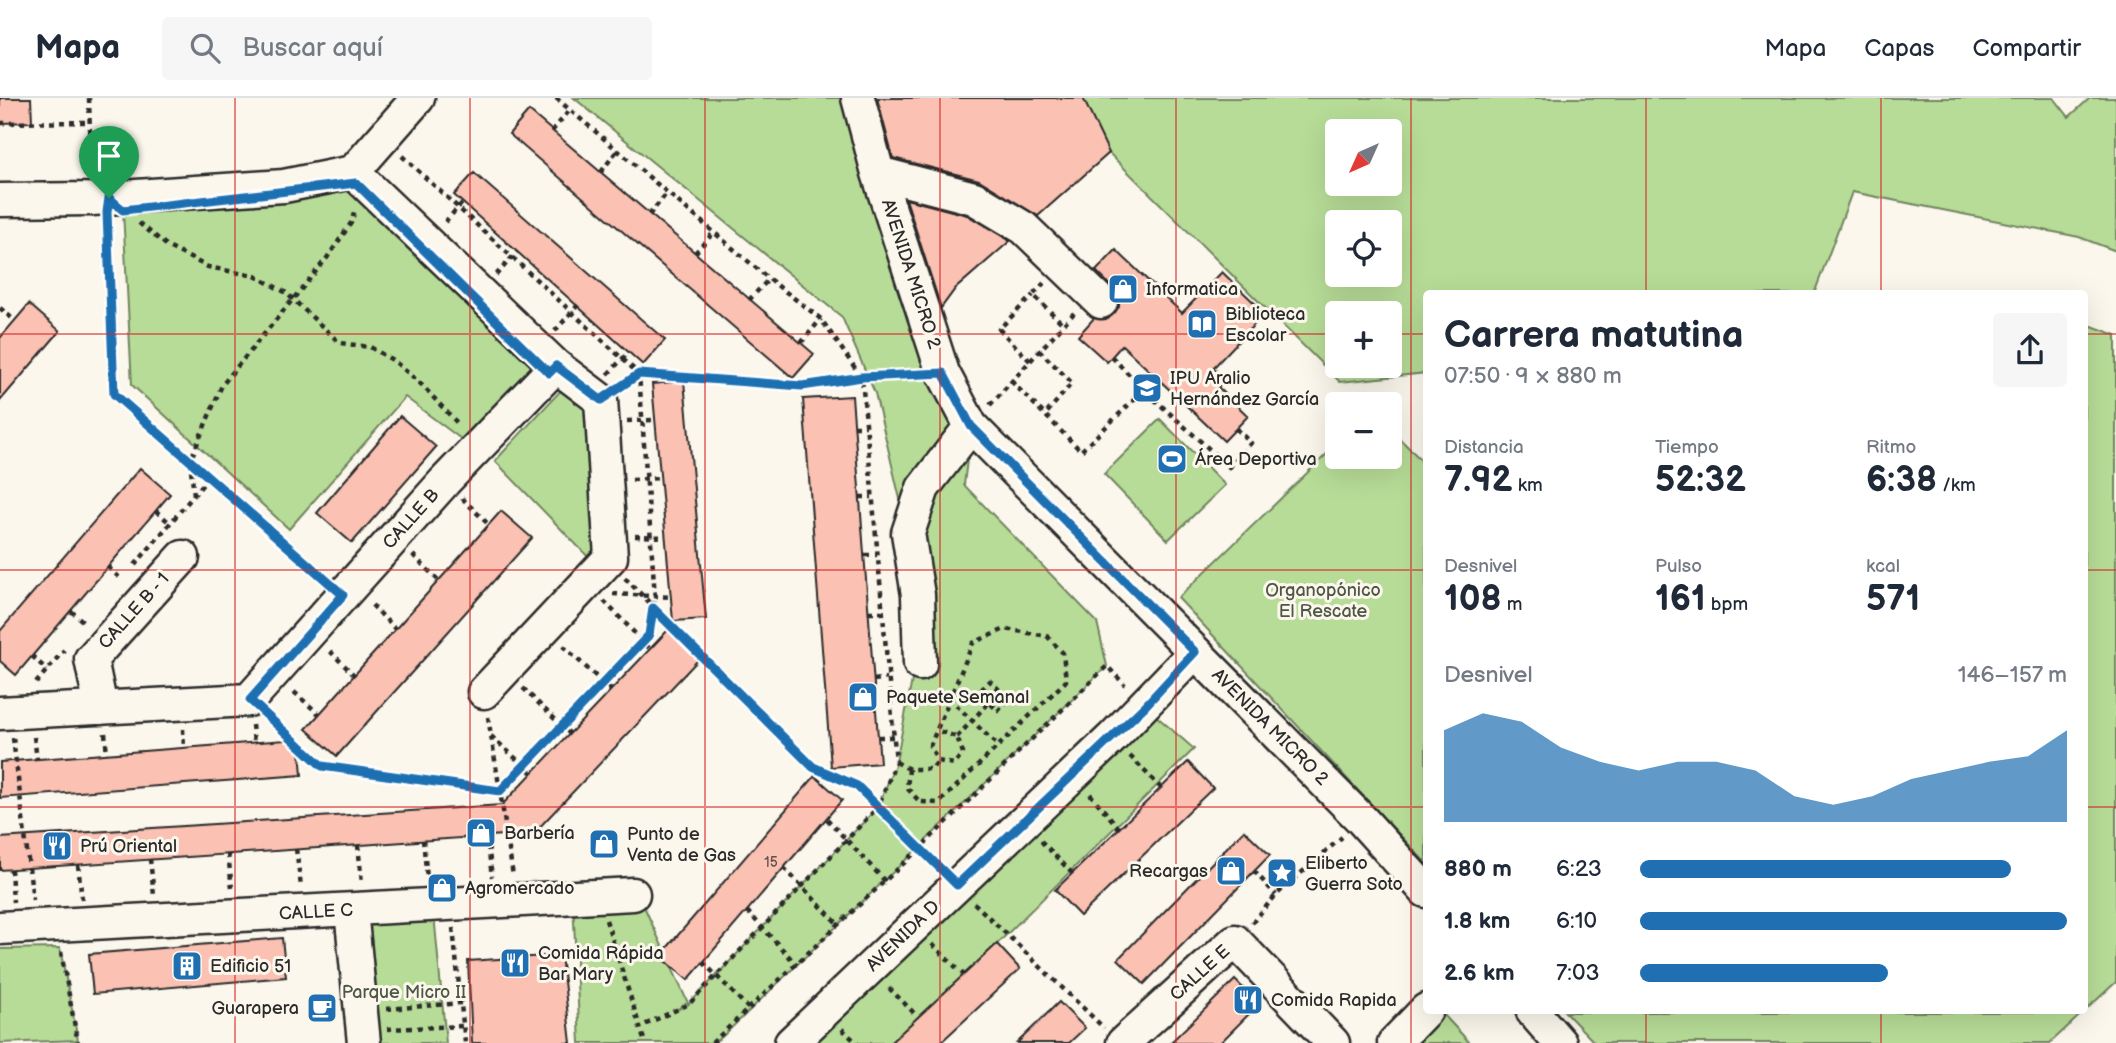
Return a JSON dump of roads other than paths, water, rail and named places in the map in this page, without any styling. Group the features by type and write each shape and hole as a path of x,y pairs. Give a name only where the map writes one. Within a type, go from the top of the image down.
{"street":[{"path":"2,203 284,186 359,177 418,98"},
{"name":"AVENIDA MICRO 2","path":"858,98 878,173 943,373 971,426 1362,820 1423,888"},
{"path":"878,173 974,198 1024,228 1097,298"},
{"path":"359,177 556,366 601,400 611,557 484,692"},
{"name":"CALLE B","path":"102,708 250,700 445,481 556,366"},
{"path":"920,664 918,595 908,534 923,488 971,426"},
{"name":"CALLE B - 1","path":"102,708 91,659 183,557"},
{"name":"AVENIDA D","path":"790,1043 1112,738 1195,652"},
{"path":"5,713 102,708"},
{"name":"CALLE C","path":"0,928 304,913 357,901 442,916 506,901 633,894"},
{"path":"357,901 374,1036"},
{"name":"CALLE E","path":"1116,1038 1235,941 1333,1043"},
{"path":"1394,1043 1423,1013"},
{"path":"1535,1014 1560,1043"}],"place":[{"name":"Informatica","path":"1123,289"},
{"name":"Biblioteca Escolar","path":"1202,324"},
{"name":"IPU Aralio Hernández García","path":"1147,388"},
{"name":"Área Deportiva","path":"1172,459"},
{"name":"Paquete Semanal","path":"863,697"},
{"name":"Barbería","path":"481,833"},
{"name":"Punto de Venta de Gas","path":"604,844"},
{"name":"Prú Oriental","path":"57,846"},
{"name":"Recargas","path":"1231,871"},
{"name":"Eliberto Guerra Soto","path":"1282,873"},
{"name":"Agromercado","path":"442,888"},
{"name":"Comida Rápida Bar Mary","path":"515,963"},
{"name":"Edificio 51","path":"187,966"},
{"name":"Comida Rapida","path":"1248,1000"},
{"name":"Guarapera","path":"322,1008"}],"park label":[{"name":"Organopónico El Rescate","path":"1323,600"},
{"name":"Parque Micro II","path":"404,992"}]}
